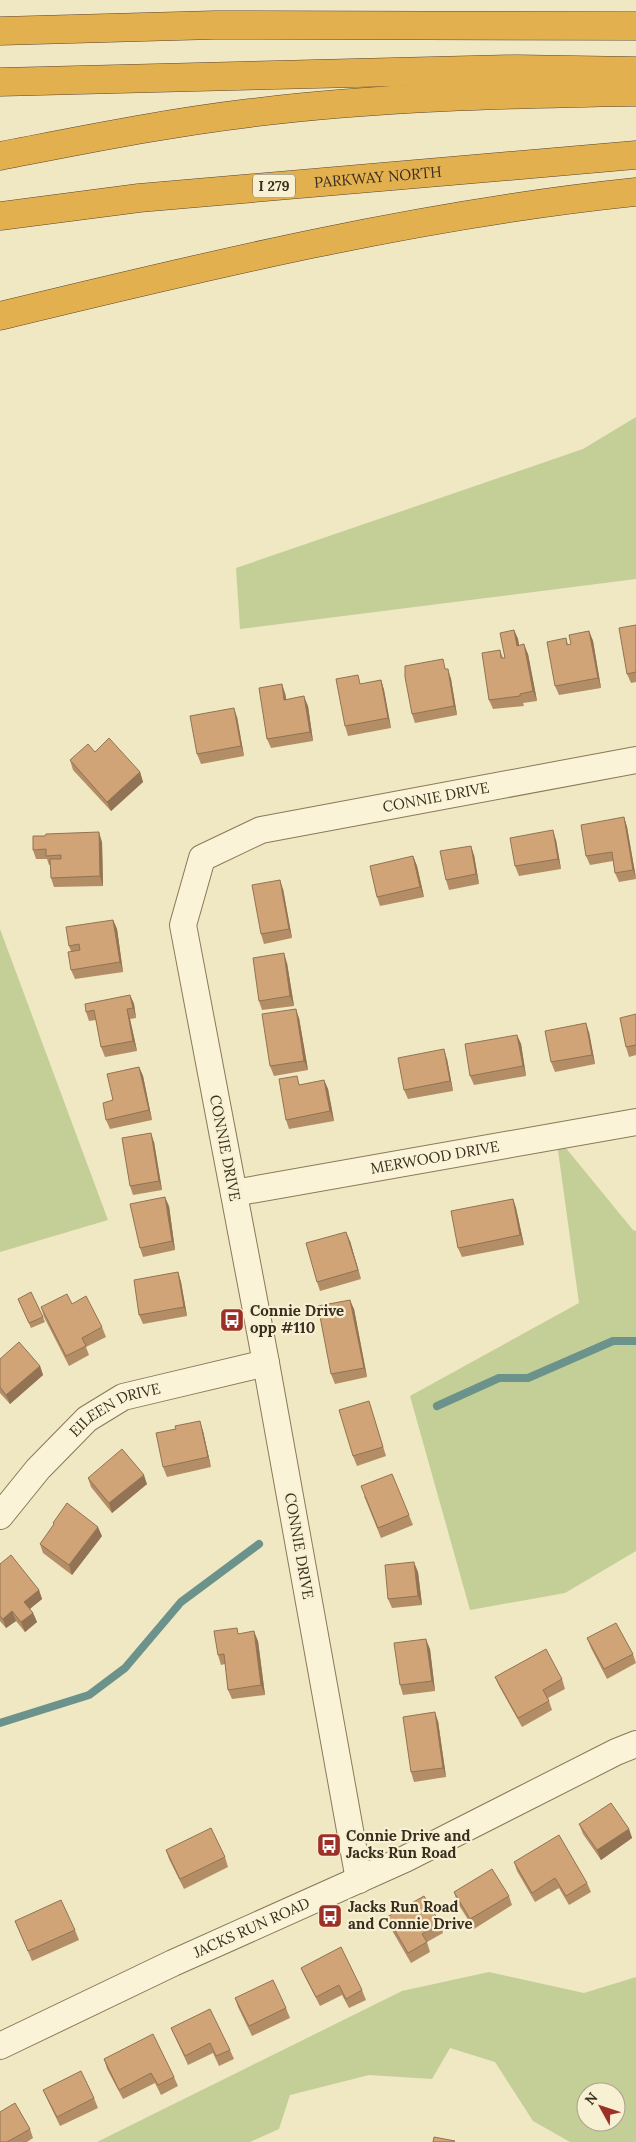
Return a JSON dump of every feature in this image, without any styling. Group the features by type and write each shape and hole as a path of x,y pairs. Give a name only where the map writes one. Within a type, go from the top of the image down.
{"highway":[{"path":"0,31 225,25 636,26"},
{"path":"0,82 515,69 636,71"},
{"path":"0,99 264,76"},
{"path":"0,156 249,113 432,99 636,92"},
{"name":"PARKWAY NORTH","path":"0,216 139,198 636,154"},
{"path":"0,316 197,268 306,245 519,207 636,192"}],"street":[{"name":"CONNIE DRIVE","path":"359,1880 266,1363 183,925 202,858 261,830 636,760"},
{"name":"MERWOOD DRIVE","path":"234,1193 636,1122"},
{"name":"EILEEN DRIVE","path":"0,1516 38,1469 87,1419 123,1396 266,1363"},
{"name":"JACKS RUN ROAD","path":"0,2046 173,1963 405,1859 616,1752 636,1744"}],"green space":[{"path":"636,417 636,579 240,629 236,568 583,449"},
{"path":"0,929 108,1220 0,1252"},
{"path":"556,1136 633,1230 636,1231 636,1551 565,1593 470,1610 410,1396 579,1303"},
{"path":"489,1972 584,1993 636,1977 636,2142 570,2142 533,2121 495,2062 450,2048 432,2079 369,2075 290,2095 279,2129 250,2142 97,2142 402,1991"}],"building":[{"path":"636,625 636,672 627,674 619,628"},
{"path":"514,630 517,646 524,644 533,691 520,694 520,696 489,700 482,653 500,650 501,658 505,658 500,633"},
{"path":"589,631 598,678 555,686 547,642 566,638 567,645 571,644 569,635"},
{"path":"443,659 445,669 448,669 454,706 412,714 405,677 405,666"},
{"path":"358,675 360,684 381,680 388,718 345,726 336,679"},
{"path":"282,684 284,700 304,696 310,732 267,739 259,688"},
{"path":"234,708 241,746 197,754 190,716"},
{"path":"109,738 140,772 107,802 70,760 88,744 95,752"},
{"path":"624,817 633,870 615,873 612,852 586,856 581,825"},
{"path":"553,830 558,859 515,866 510,838"},
{"path":"99,832 100,876 51,878 50,859 61,859 61,855 46,856 46,849 33,850 33,836"},
{"path":"471,846 476,874 446,880 440,851"},
{"path":"413,856 420,887 377,897 370,866"},
{"path":"280,880 289,929 261,934 252,885"},
{"path":"113,920 120,962 71,970 68,952 80,950 79,944 69,946 66,927"},
{"path":"284,953 290,996 259,1001 253,958"},
{"path":"130,995 133,1008 127,1009 133,1041 101,1047 94,1010 86,1012 85,1004"},
{"path":"296,1009 304,1061 270,1066 262,1014"},
{"path":"636,1014 636,1045 626,1047 620,1018"},
{"path":"586,1023 592,1055 551,1062 545,1031"},
{"path":"517,1035 523,1066 470,1076 465,1044"},
{"path":"444,1049 450,1081 404,1090 398,1058"},
{"path":"139,1067 149,1110 106,1120 103,1103 113,1100 107,1074"},
{"path":"297,1076 299,1085 324,1080 330,1111 286,1120 279,1079"},
{"path":"151,1133 159,1181 130,1186 122,1138"},
{"path":"165,1197 172,1241 140,1248 130,1204"},
{"path":"513,1199 520,1235 458,1248 451,1211"},
{"path":"346,1232 358,1270 317,1282 306,1243"},
{"path":"178,1272 184,1307 139,1315 134,1280"},
{"path":"31,1292 43,1317 29,1323 18,1299"},
{"path":"67,1294 72,1304 86,1296 102,1327 82,1338 86,1346 66,1356 41,1307"},
{"path":"350,1300 364,1368 331,1374 318,1306"},
{"path":"19,1342 40,1366 6,1395 0,1387 0,1359"},
{"path":"369,1401 383,1447 353,1456 339,1410"},
{"path":"200,1421 208,1457 163,1467 156,1433 176,1429 175,1426"},
{"path":"122,1449 144,1475 109,1503 88,1478"},
{"path":"392,1474 409,1515 378,1528 361,1486"},
{"path":"67,1503 98,1527 69,1565 40,1544"},
{"path":"11,1555 39,1590 24,1602 33,1613 21,1622 12,1611 3,1619 0,1616 0,1564"},
{"path":"414,1562 418,1596 388,1599 385,1565"},
{"path":"616,1623 633,1654 604,1669 587,1638"},
{"path":"237,1628 238,1634 254,1631 261,1685 228,1690 224,1654 218,1655 214,1631"},
{"path":"426,1639 432,1681 400,1685 394,1643"},
{"path":"546,1649 562,1679 543,1690 549,1701 518,1718 495,1677"},
{"path":"435,1712 443,1768 411,1772 403,1717"},
{"path":"611,1803 629,1829 597,1850 579,1824"},
{"path":"211,1828 225,1857 180,1879 166,1850"},
{"path":"559,1835 587,1883 566,1896 555,1878 532,1893 514,1862"},
{"path":"492,1869 509,1896 470,1919 454,1892"},
{"path":"424,1896 440,1923 422,1934 427,1942 408,1953 387,1917"},
{"path":"61,1900 75,1930 28,1951 15,1921"},
{"path":"341,1947 362,1990 346,1999 339,1985 316,1997 301,1968"},
{"path":"273,1980 286,2008 249,2026 235,1998"},
{"path":"210,2009 230,2050 216,2056 210,2043 185,2056 171,2028"},
{"path":"153,2034 174,2077 158,2085 151,2073 119,2090 104,2059"},
{"path":"81,2071 94,2098 57,2117 43,2090"},
{"path":"15,2103 30,2129 7,2142 0,2142 0,2112"},
{"path":"434,2137 455,2141 433,2142"}],"waterway":[{"path":"437,1406 499,1378 528,1378 613,1341 636,1341"},
{"path":"0,1723 89,1695 125,1668 181,1602 259,1544"}],"place":[{"name":"Connie Drive opp #110","path":"232,1320"},
{"name":"Connie Drive and Jacks Run Road","path":"329,1845"},
{"name":"Jacks Run Road and Connie Drive","path":"330,1916"}]}
